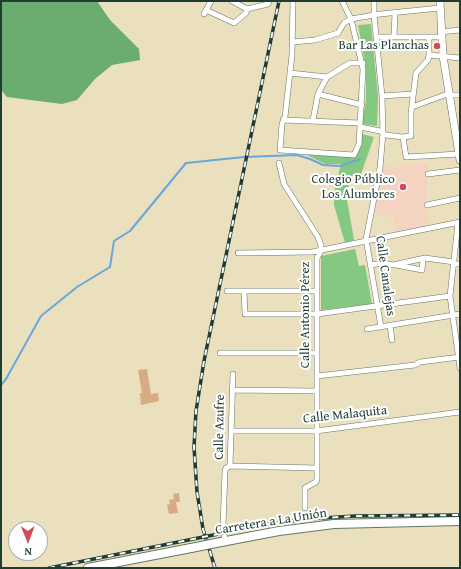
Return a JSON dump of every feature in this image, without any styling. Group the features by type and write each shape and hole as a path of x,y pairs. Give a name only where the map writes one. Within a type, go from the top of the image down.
{"main road":[{"name":"Carretera a La Unión","path":"88,568 223,541 279,531 334,524 460,521"}],"street":[{"path":"211,1 205,12 234,23 246,13 248,9"},
{"path":"232,1 248,9 268,4 269,1"},
{"path":"293,1 293,42 280,150 354,155 359,144 363,63 351,19 342,1"},
{"name":"Calle Canalejas","path":"374,1 382,96 383,133 380,168 366,242 381,327"},
{"path":"293,42 315,40 338,33 344,23 351,19 440,5 443,56 459,157 406,157 404,136"},
{"path":"394,36 395,13"},
{"path":"376,37 429,37 460,30"},
{"path":"283,120 313,120 360,125 383,133 411,136 413,94 416,73 428,60 429,37"},
{"path":"429,55 460,58"},
{"path":"313,120 318,94 327,77 350,63 363,63"},
{"path":"290,73 327,77"},
{"path":"318,94 362,105"},
{"path":"382,96 413,94"},
{"path":"412,107 450,94 460,95"},
{"name":"Calle Antonio Pérez","path":"279,163 284,184 318,237 321,251 317,258 317,479 316,482 304,488 305,508"},
{"path":"428,174 460,170"},
{"path":"427,205 460,198"},
{"path":"238,252 321,251 459,222 450,296 460,368"},
{"path":"371,265 382,263 422,270 423,259"},
{"path":"393,265 423,259 460,264"},
{"path":"227,292 317,291"},
{"path":"244,292 245,314 317,314 450,296"},
{"path":"367,329 460,314"},
{"name":"Calle Canalejas","path":"390,325 392,340"},
{"path":"220,353 317,353"},
{"path":"317,376 415,365 420,362 459,357"},
{"name":"Calle Azufre","path":"233,374 230,466 317,468"},
{"path":"232,390 317,391"},
{"name":"Calle Malaquita","path":"231,431 316,431 460,412"},
{"path":"223,541 225,470 230,466"}],"shaded area":[{"name":"Colegio Público Los Alumbres","path":"402,164 428,164 426,205 429,225 394,233 395,217 374,214 383,166 401,169"}],"green space":[{"path":"1,1 97,1 110,20 139,49 140,60 112,65 95,79 77,100 62,104 7,97 1,90"},
{"path":"371,24 378,96 377,126 362,124 366,99 366,68 358,25"},
{"path":"362,134 374,137 361,174 352,176 346,194 354,240 345,243 334,205 334,192 341,164 325,164 307,155 356,157"},
{"path":"355,249 359,266 365,265 372,304 321,310 321,256"}],"building":[{"path":"147,369 151,394 158,393 159,401 141,405 140,393 142,393 138,370"},
{"path":"179,493 180,502 176,502 178,513 169,514 167,505 170,504 169,500 174,499 173,494"}],"waterway":[{"path":"1,385 6,379 41,316 77,287 110,267 114,241 130,231 186,163 244,157 297,155 323,165 340,166 360,159"}],"railway":[{"path":"215,568 203,529 197,492 194,447 196,411 204,361 279,1"},
{"path":"49,568 268,524 306,519 355,516 460,515"}],"place":[{"name":"Bar Las Planchas","path":"437,46"},
{"name":"Colegio Público Los Alumbres","path":"403,187"}]}
